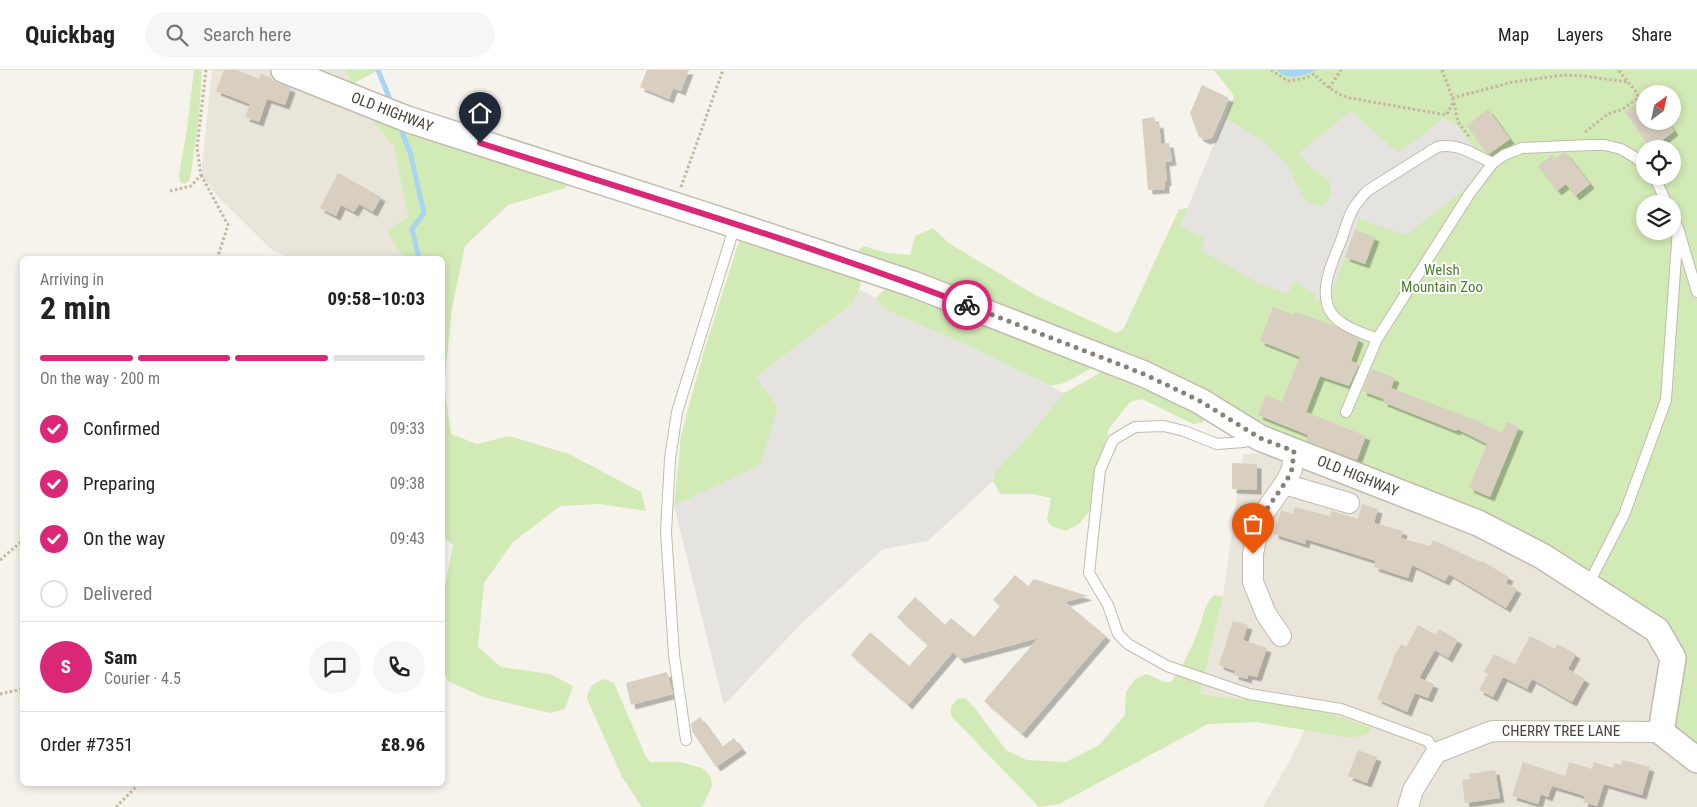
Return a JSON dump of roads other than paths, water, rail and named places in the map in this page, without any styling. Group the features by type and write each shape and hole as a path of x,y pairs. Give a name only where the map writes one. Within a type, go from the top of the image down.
{"street":[{"name":"OLD HIGHWAY","path":"284,70 406,119 913,284 1144,374 1200,401 1260,438 1478,523 1542,556 1657,630 1673,658 1660,732"},
{"path":"1281,636 1266,614 1253,582 1253,554 1260,519 1292,469 1294,451"},
{"path":"1284,484 1349,503"},
{"name":"CHERRY TREE LANE","path":"1436,753 1492,731 1660,732"},
{"path":"1660,732 1697,760"},
{"path":"1408,807 1413,790 1436,753"}],"lane":[{"path":"1378,339 1344,324 1334,317 1326,297 1329,272 1352,210 1358,200 1367,191 1437,147 1445,145 1460,147 1490,162"},
{"path":"1346,412 1378,339 1490,162 1522,148 1567,146 1605,145 1621,149 1636,158"},
{"path":"686,740 674,655 666,532 670,459 677,412 735,225"},
{"path":"1681,238 1697,292"},
{"path":"1588,586 1624,515 1666,400 1677,240"},
{"path":"1260,438 1244,442 1217,444 1184,431 1164,426 1135,427 1113,440 1100,470 1089,573 1108,605 1118,634 1128,644 1167,666 1249,694 1341,709 1428,741 1436,753"}],"water":[{"path":"1277,70 1317,70 1302,76 1291,77 1281,74"}],"waterway":[{"path":"378,70 389,97"},
{"path":"402,132 410,152 424,213 412,229 418,256"}],"park label":[{"name":"Welsh Mountain Zoo","path":"1442,278"}]}
